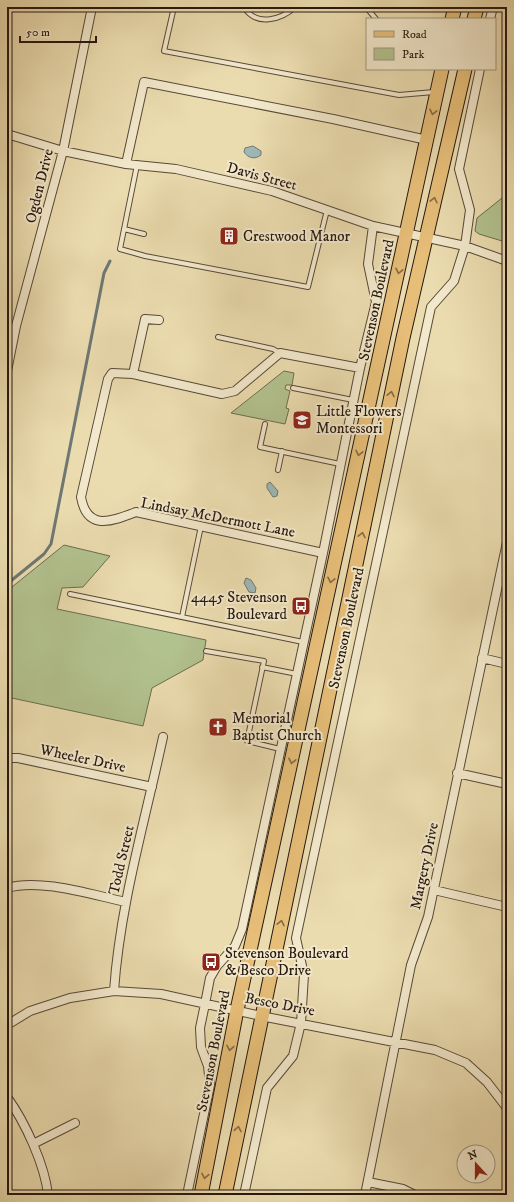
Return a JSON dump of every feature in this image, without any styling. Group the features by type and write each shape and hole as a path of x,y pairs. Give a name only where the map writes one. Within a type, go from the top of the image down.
{"main road":[{"path":"452,18 455,7"},
{"path":"474,18 477,7"},
{"name":"Stevenson Boulevard","path":"201,1195 237,1010 442,70"},
{"name":"Stevenson Boulevard","path":"225,1195 261,1016 426,238 465,70"}],"street":[{"name":"Ogden Drive","path":"7,371 16,326 62,151 92,7"},
{"path":"490,18 492,7"},
{"name":"Stevenson Boulevard","path":"244,1195 267,1088 293,1056 301,1023 304,975 296,938 431,307 454,281 465,246 470,210 459,169 480,70"},
{"path":"126,164 144,82 333,119 427,140"},
{"name":"Davis Street","path":"7,134 62,151 126,164 176,169 272,191 373,226 465,246 507,261"},
{"name":"Stevenson Boulevard","path":"187,1195 210,1085 208,1066 201,1047 200,1028 210,978 217,966 235,946 242,929 323,553 353,400 376,302 368,264 373,226"},
{"path":"133,374 145,319 158,320"},
{"path":"7,324 16,326"},
{"path":"280,353 360,368"},
{"name":"Lindsay McDermott Lane","path":"280,353 235,391 222,394 133,374 112,373 108,379 81,497 83,509 93,519 101,522 113,522 136,512 323,553"},
{"name":"Margery Drive","path":"365,1195 411,965 428,917 457,773 507,543"},
{"path":"482,658 507,664"},
{"name":"Todd Street","path":"114,991 117,955 126,902 163,738"},
{"name":"Wheeler Drive","path":"7,758 18,758 152,787"},
{"path":"457,773 507,784"},
{"path":"7,888 14,886 48,886 126,902"},
{"path":"434,890 507,907"},
{"name":"Besco Drive","path":"7,1025 30,1011 70,998 114,991 161,994 261,1016 434,1050 466,1063 487,1082 507,1108"},
{"path":"7,1097 16,1109 33,1144 48,1195"},
{"path":"33,1144 76,1123"},
{"path":"368,1182 403,1189 415,1195"}],"lane":[{"path":"174,7 164,51 399,95 437,92"},
{"path":"244,7 247,12 256,18 271,20 281,18 295,7"},
{"path":"366,7 375,18"},
{"path":"137,165 120,249 145,256 308,287 327,210"},
{"path":"124,230 144,234"},
{"path":"218,337 273,349 280,353"},
{"path":"293,388 353,400"},
{"path":"265,424 260,447 340,464"},
{"path":"278,470 282,451"},
{"path":"182,617 201,526"},
{"path":"70,594 303,642"},
{"path":"206,651 264,661 247,741 280,748"},
{"path":"262,667 297,674"}],"green space":[{"path":"507,194 507,237 502,241 479,234 475,231 477,218"},
{"path":"284,371 294,373 292,385 286,385 285,389 290,391 286,408 289,409 285,424 231,413"},
{"path":"64,545 110,556 83,587 62,588 57,609 206,640 203,660 152,688 143,726 7,697 7,591"}],"water":[{"path":"253,146 261,151 261,155 259,157 250,157 244,152 245,148"},
{"path":"270,482 278,491 277,496 273,497 267,488 267,484"},
{"path":"246,578 251,580 256,588 255,593 249,592 244,583"}],"waterway":[{"path":"7,584 44,554 51,544 104,273 110,261"}],"place":[{"name":"Crestwood Manor","path":"229,236"},
{"name":"Little Flowers Montessori","path":"302,420"},
{"name":"4445 Stevenson Boulevard","path":"301,606"},
{"name":"Memorial Baptist Church","path":"218,727"},
{"name":"Stevenson Boulevard & Besco Drive","path":"211,962"}]}
